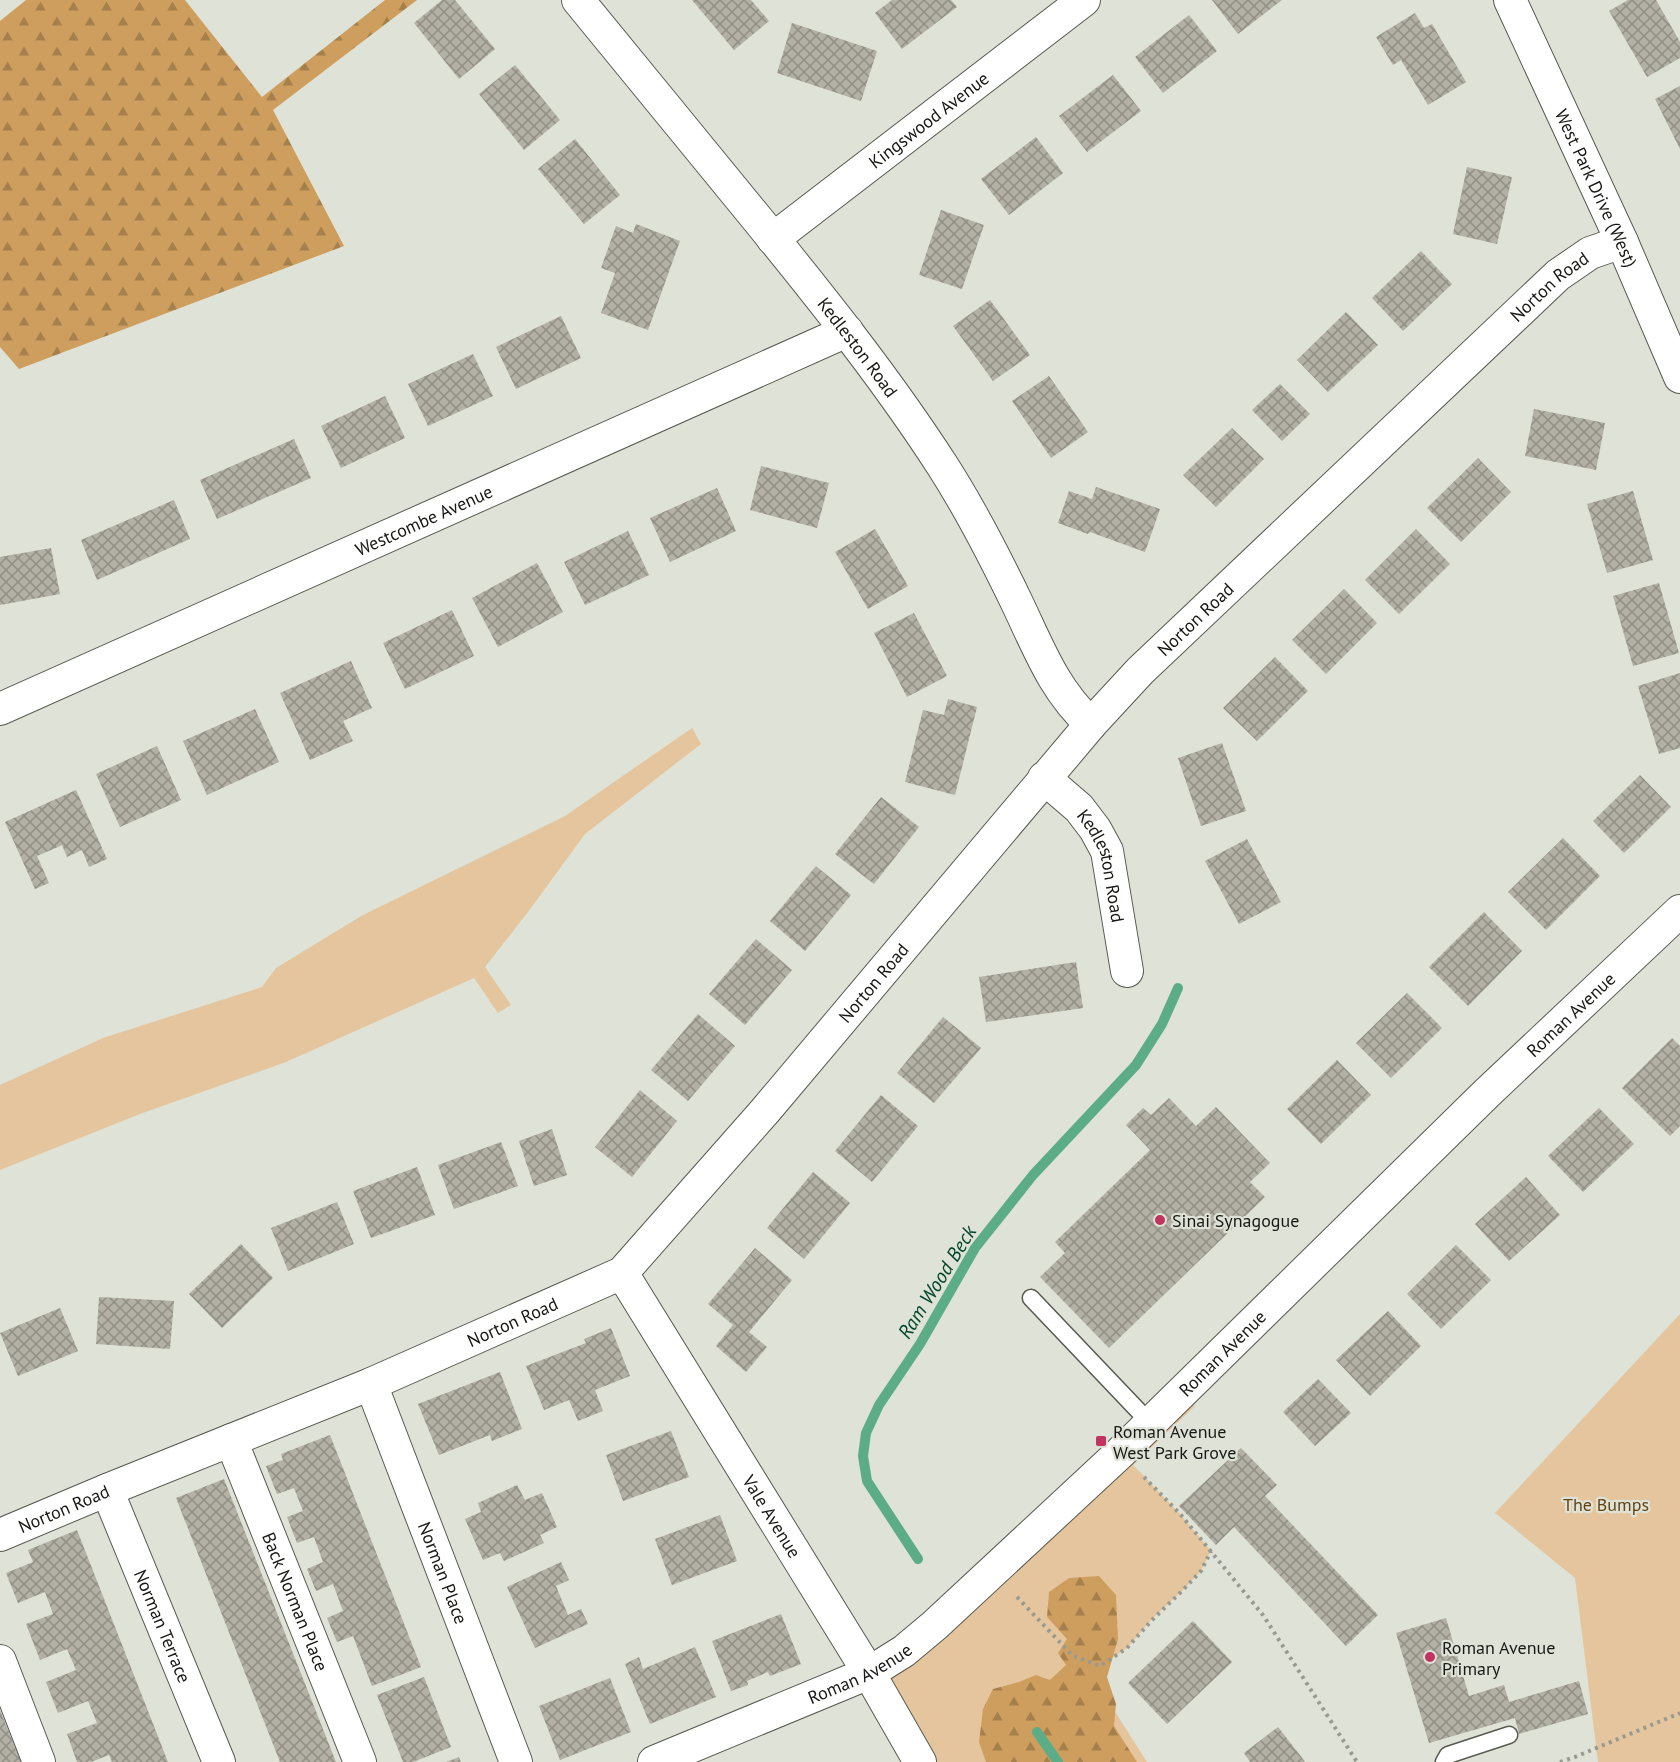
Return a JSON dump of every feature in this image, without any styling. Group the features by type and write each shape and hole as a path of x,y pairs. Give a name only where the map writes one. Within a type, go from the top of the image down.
{"street":[{"name":"Kedleston Road","path":"578,0 847,331 893,392 944,467 987,542 1057,685 1075,710 1091,724"},
{"name":"Kingswood Avenue","path":"773,239 1084,0"},
{"name":"West Park Drive (West)","path":"1510,0 1622,242 1680,376"},
{"name":"Norton Road","path":"0,1535 371,1384 622,1273 765,1111 1044,778 1140,671 1558,275 1590,253 1622,242"},
{"name":"Westcombe Avenue","path":"0,709 847,331"},
{"name":"Kedleston Road","path":"1044,778 1079,808 1095,829 1107,851 1127,971"},
{"name":"Roman Avenue","path":"654,1762 868,1673 904,1651 993,1572 1120,1452 1487,1093 1680,911"},
{"name":"Vale Avenue","path":"622,1273 868,1673 920,1762"},
{"name":"Norman Place","path":"371,1384 516,1762"},
{"name":"Back Norman Place","path":"231,1440 360,1762"},
{"name":"Norman Terrace","path":"107,1490 219,1762"},
{"path":"0,1661 39,1762"}],"lane":[{"path":"1031,1298 1150,1423"},
{"path":"1444,1762 1448,1755 1509,1735"}],"path":[{"path":"1120,1452 1181,1515 1263,1615 1357,1762"},
{"path":"993,1572 1072,1656 1100,1666 1127,1648 1182,1592 1201,1571 1211,1551"},
{"path":"1560,1762 1680,1713"}],"green space":[{"path":"26,0 185,0 262,97 385,0 417,0 273,110 344,246 19,369 0,347 0,21"},
{"path":"692,728 701,744 585,834 485,967 511,1005 498,1013 474,978 286,1062 140,1114 0,1170 0,1085 103,1038 262,987 276,968 363,915 565,816"},
{"name":"The Bumps","path":"1680,1314 1680,1762 1598,1762 1575,1578 1495,1513"},
{"path":"1189,1399 1195,1406 1133,1465 1181,1515 1211,1551 1201,1571 1152,1619 1127,1648 1100,1666 1105,1696 1147,1762 921,1762 869,1673"},
{"path":"1099,1576 1116,1595 1118,1639 1107,1677 1116,1704 1114,1726 1137,1762 986,1762 979,1742 983,1709 993,1689 1036,1675 1050,1680 1066,1665 1058,1653 1067,1639 1047,1617 1049,1592 1069,1578"}],"building":[{"path":"442,0 455,0 495,49 459,79 414,23"},
{"path":"692,0 751,0 769,21 734,50"},
{"path":"892,0 951,0 957,7 902,49 875,13"},
{"path":"1212,0 1282,0 1238,34"},
{"path":"1628,0 1656,0 1680,42 1680,58 1647,77 1609,11"},
{"path":"1415,13 1424,28 1432,24 1466,82 1428,105 1401,60 1393,65 1376,37"},
{"path":"1189,15 1217,51 1163,93 1135,57"},
{"path":"792,23 877,51 861,101 777,73"},
{"path":"515,65 560,120 524,150 479,94"},
{"path":"1113,75 1141,111 1087,152 1059,116"},
{"path":"1680,86 1680,149 1655,99"},
{"path":"1036,137 1063,173 1009,215 981,179"},
{"path":"575,139 620,195 584,224 538,169"},
{"path":"1467,167 1512,177 1497,244 1453,234"},
{"path":"941,210 984,225 962,289 919,275"},
{"path":"636,224 680,241 648,330 601,313 615,273 601,268 616,226 633,233"},
{"path":"1421,251 1452,284 1403,331 1372,298"},
{"path":"990,300 1030,355 993,381 953,326"},
{"path":"1346,312 1378,345 1328,392 1297,360"},
{"path":"561,316 581,358 516,389 496,347"},
{"path":"473,354 493,396 428,426 408,384"},
{"path":"1049,376 1088,432 1051,458 1012,401"},
{"path":"1280,384 1310,414 1282,441 1252,410"},
{"path":"385,396 405,438 341,468 321,426"},
{"path":"1534,409 1605,423 1596,470 1525,456"},
{"path":"1232,428 1264,459 1216,507 1183,475"},
{"path":"294,439 311,478 217,519 200,480"},
{"path":"1478,458 1511,492 1461,542 1427,508"},
{"path":"761,466 829,483 817,528 750,510"},
{"path":"1096,487 1160,509 1145,552 1058,523 1069,491 1092,499"},
{"path":"717,488 736,531 670,562 650,518"},
{"path":"1633,491 1653,560 1607,573 1587,504"},
{"path":"174,500 190,539 97,580 81,540"},
{"path":"875,529 908,586 868,609 835,552"},
{"path":"1416,529 1450,564 1399,614 1365,580"},
{"path":"628,531 649,575 585,605 564,562"},
{"path":"51,548 60,594 0,605 0,557"},
{"path":"537,563 563,612 498,647 472,598"},
{"path":"1659,583 1679,653 1633,666 1613,596"},
{"path":"1344,589 1377,623 1326,674 1292,640"},
{"path":"452,610 474,656 405,689 383,643"},
{"path":"914,613 947,676 907,697 874,633"},
{"path":"1275,657 1308,691 1257,741 1223,708"},
{"path":"351,661 372,708 343,721 353,741 310,760 280,693"},
{"path":"1680,673 1680,748 1659,754 1638,686"},
{"path":"948,699 977,707 955,795 905,782 923,710 944,715"},
{"path":"255,709 279,762 207,795 183,741"},
{"path":"1222,743 1246,811 1201,826 1178,758"},
{"path":"157,746 181,800 120,827 96,774"},
{"path":"1640,775 1671,807 1624,853 1593,821"},
{"path":"76,790 107,859 89,867 82,850 67,857 62,845 37,856 49,883 35,889 5,822"},
{"path":"881,797 919,827 874,884 835,854"},
{"path":"1563,838 1600,876 1546,930 1508,892"},
{"path":"1247,839 1281,902 1239,924 1205,861"},
{"path":"816,866 851,895 805,951 770,921"},
{"path":"1484,912 1522,951 1468,1006 1429,967"},
{"path":"756,939 792,970 745,1025 709,994"},
{"path":"1076,962 1083,1008 986,1022 979,977"},
{"path":"1407,993 1442,1028 1391,1078 1356,1043"},
{"path":"698,1014 735,1046 688,1101 651,1070"},
{"path":"943,1017 981,1048 934,1103 897,1073"},
{"path":"1672,1038 1680,1046 1680,1126 1670,1136 1622,1088"},
{"path":"1337,1060 1371,1095 1321,1144 1287,1109"},
{"path":"640,1090 677,1121 632,1177 595,1147"},
{"path":"881,1095 918,1126 872,1182 835,1151"},
{"name":"Sinai Synagogue","path":"1169,1098 1196,1126 1216,1107 1270,1163 1250,1182 1265,1197 1109,1348 1040,1277 1065,1253 1055,1242 1150,1150 1126,1125 1143,1108 1151,1115"},
{"path":"1599,1108 1634,1144 1583,1192 1548,1156"},
{"path":"552,1129 567,1175 534,1186 519,1141"},
{"path":"501,1142 518,1186 454,1209 438,1165"},
{"path":"417,1167 435,1215 371,1238 353,1191"},
{"path":"813,1172 850,1203 804,1259 767,1228"},
{"path":"1526,1177 1560,1215 1509,1261 1475,1224"},
{"path":"337,1202 354,1244 288,1271 271,1228"},
{"path":"241,1244 273,1278 222,1328 189,1294"},
{"path":"1456,1245 1491,1280 1441,1329 1407,1294"},
{"path":"755,1248 792,1280 749,1332 767,1347 746,1372 716,1346 733,1325 708,1304"},
{"path":"99,1297 174,1301 170,1349 96,1344"},
{"path":"60,1308 78,1351 18,1376 0,1333"},
{"path":"1388,1311 1421,1346 1370,1396 1336,1360"},
{"path":"611,1328 630,1376 595,1390 603,1411 578,1421 569,1400 544,1410 526,1366 586,1343 584,1339"},
{"path":"500,1372 522,1429 492,1441 490,1435 439,1455 418,1404"},
{"path":"1318,1379 1351,1413 1315,1446 1283,1412"},
{"path":"671,1431 689,1477 623,1501 606,1455"},
{"path":"330,1435 421,1667 372,1686 353,1636 337,1642 327,1618 343,1611 333,1584 316,1591 307,1569 323,1562 314,1537 297,1543 287,1517 303,1511 294,1488 277,1494 266,1466 283,1460 281,1454"},
{"path":"1241,1448 1277,1485 1265,1496 1378,1615 1346,1646 1234,1527 1216,1545 1179,1506"},
{"path":"224,1479 336,1762 280,1762 176,1498"},
{"path":"517,1485 525,1500 542,1493 557,1527 540,1535 544,1543 504,1561 500,1553 483,1560 465,1519 481,1512 478,1503"},
{"path":"720,1515 737,1561 672,1585 655,1539"},
{"path":"77,1530 168,1762 112,1762 109,1755 91,1762 77,1762 67,1734 97,1723 88,1701 58,1713 46,1682 76,1670 67,1649 40,1660 26,1624 53,1614 45,1592 18,1603 6,1573 33,1562 28,1550"},
{"path":"561,1562 569,1580 556,1586 568,1615 581,1609 588,1624 535,1648 507,1587"},
{"path":"781,1614 801,1664 770,1676 768,1672 747,1681 748,1685 731,1691 712,1641"},
{"name":"Roman Avenue Primary","path":"1446,1618 1469,1696 1504,1685 1509,1702 1579,1681 1588,1714 1519,1734 1515,1718 1429,1743 1396,1633"},
{"path":"1193,1621 1232,1662 1167,1724 1128,1683"},
{"path":"695,1647 716,1697 650,1724 625,1664 639,1657 643,1669"},
{"path":"424,1677 451,1747 413,1762 403,1762 377,1695"},
{"path":"610,1678 631,1732 560,1760 539,1706"},
{"path":"0,1710 21,1762 0,1762"},
{"path":"1278,1727 1305,1762 1250,1762 1244,1753"},
{"path":"459,1757 461,1762 446,1762"}],"waterway":[{"name":"Ram Wood Beck","path":"918,1559 867,1481 863,1456 866,1433 879,1405 920,1344 975,1248 1033,1175 1136,1065 1162,1024 1178,988"},
{"name":"Ram Wood Beck","path":"1037,1732 1058,1762"}],"place":[{"name":"Sinai Synagogue","path":"1160,1220"},
{"name":"Roman Avenue West Park Grove","path":"1101,1441"},
{"name":"Roman Avenue Primary","path":"1430,1657"}]}
